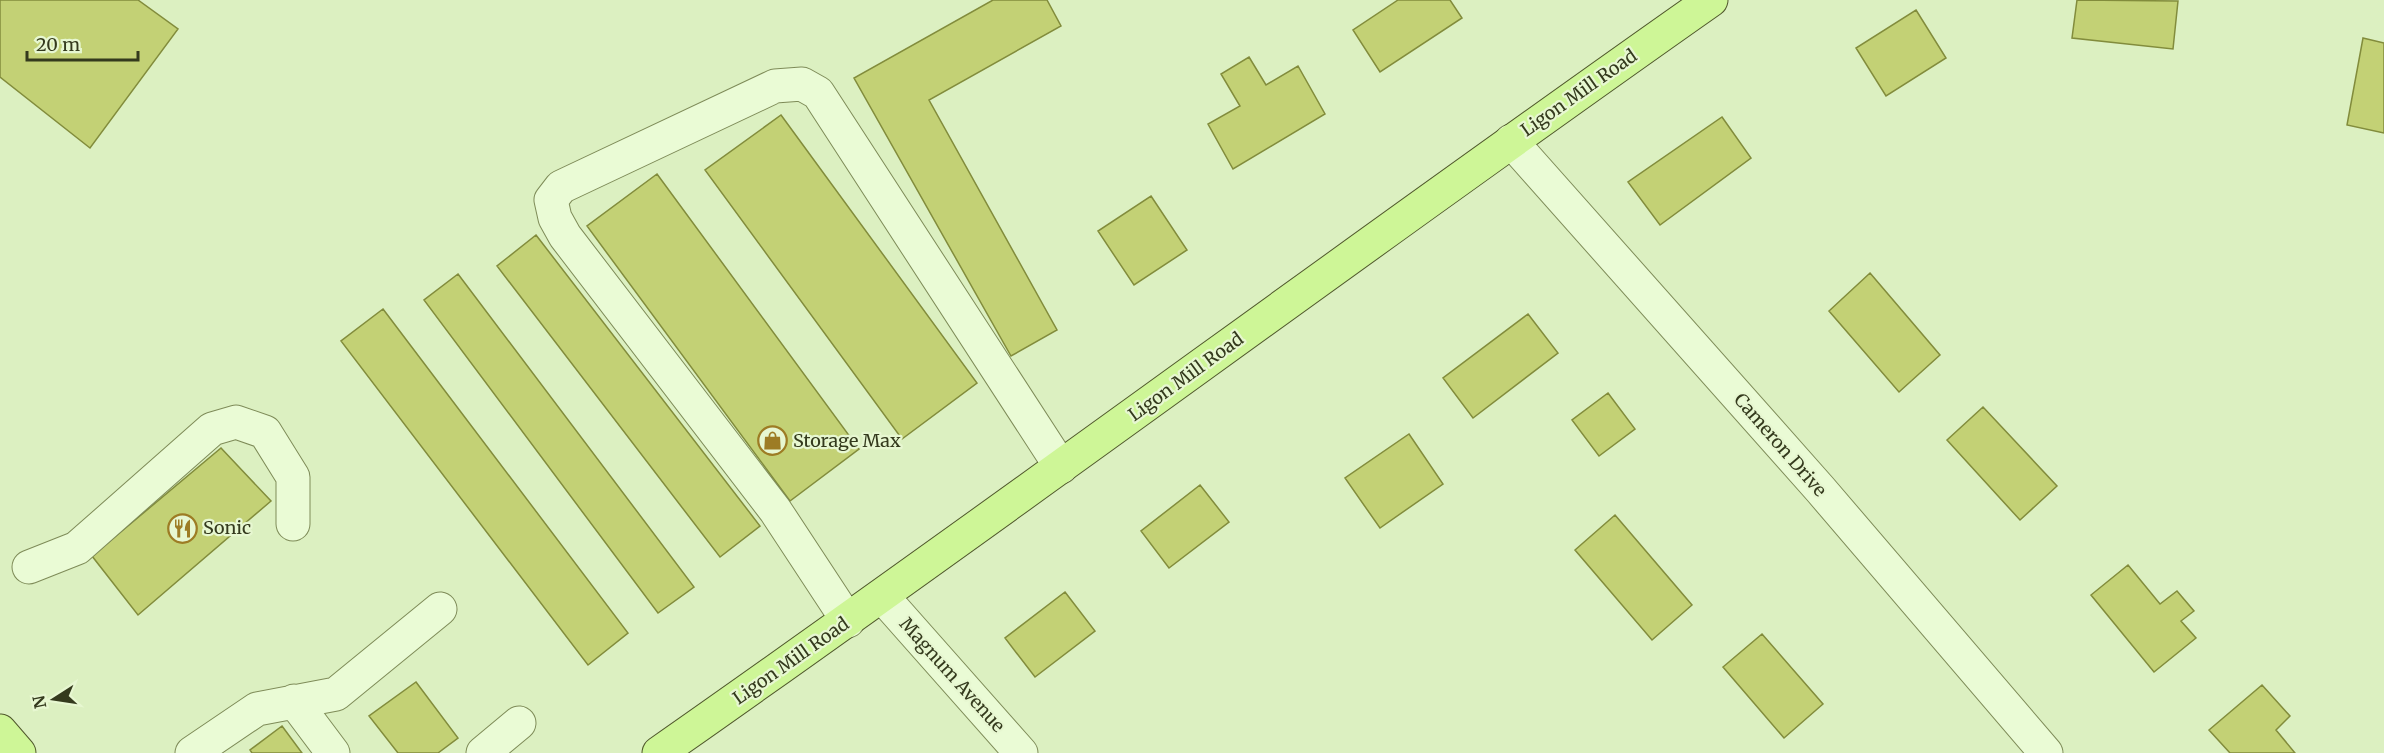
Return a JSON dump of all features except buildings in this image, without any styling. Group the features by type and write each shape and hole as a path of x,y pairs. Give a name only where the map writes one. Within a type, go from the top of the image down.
{"main road":[{"name":"Ligon Mill Road","path":"659,753 848,621 1511,141 1711,0"},
{"path":"0,731 19,753"}],"street":[{"path":"848,621 775,510 565,236 555,218 551,200 561,187 775,86 802,84 818,93 1062,467"},
{"name":"Cameron Drive","path":"1511,141 1820,489 2046,753"},
{"path":"29,567 77,548 212,429 236,422 266,432 293,477 293,524"},
{"name":"Magnum Avenue","path":"882,596 1021,753"},
{"path":"202,750 257,709 336,694 440,609"},
{"path":"294,701 321,749"},
{"path":"483,753 519,723"}],"place":[{"name":"Storage Max","path":"772,441"},
{"name":"Sonic","path":"182,528"}]}
